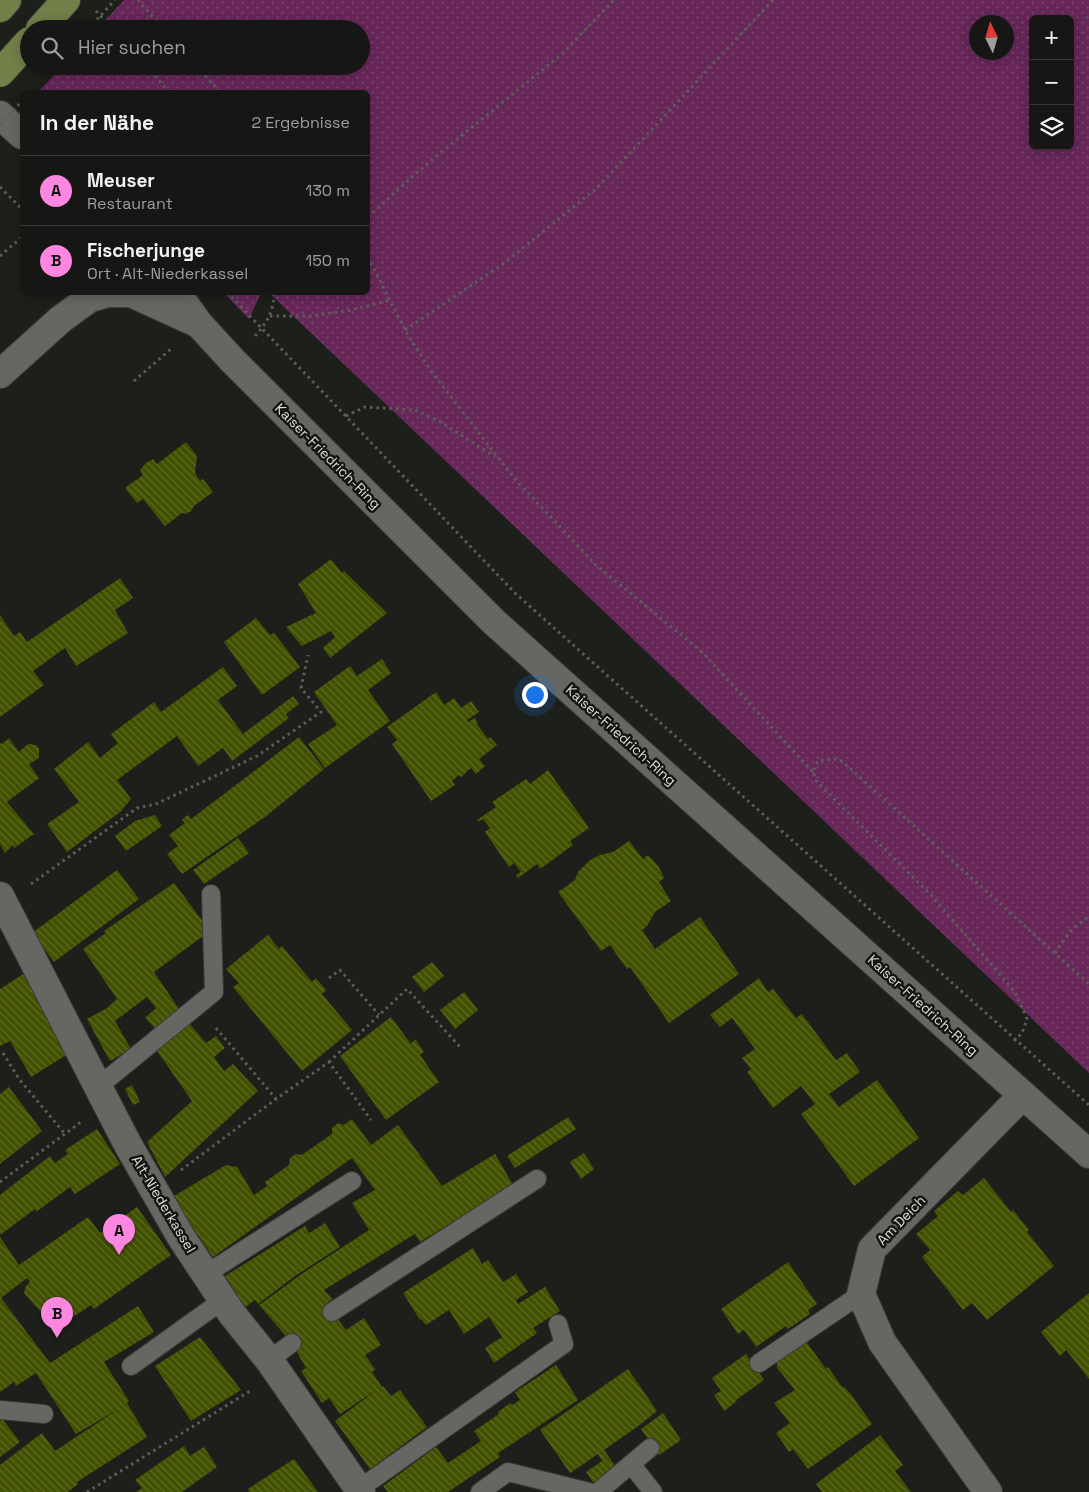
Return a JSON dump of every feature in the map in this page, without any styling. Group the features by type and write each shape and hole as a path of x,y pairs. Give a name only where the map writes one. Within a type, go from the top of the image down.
{"main road":[{"path":"0,8 7,0"},
{"path":"48,20 66,0"},
{"path":"0,72 20,51"}],"street":[{"path":"0,115 20,133"},
{"path":"0,374 61,319 91,295"},
{"path":"135,295 199,324"},
{"name":"Kaiser-Friedrich-Ring","path":"178,295 199,324 232,360 494,622 1089,1154"},
{"name":"Alt-Niederkassel","path":"2,900 128,1143 181,1236 223,1300 273,1365 360,1491"},
{"name":"Am Deich","path":"860,1294 872,1250 1023,1096"},
{"path":"860,1294 882,1342 988,1492"}],"lane":[{"path":"103,1094 214,992 211,894"},
{"path":"332,1312 537,1179"},
{"path":"206,1274 352,1181"},
{"path":"759,1363 860,1294"},
{"path":"131,1366 223,1300"},
{"path":"360,1491 564,1344 558,1324"},
{"path":"273,1365 292,1343"},
{"path":"0,1410 44,1414"},
{"path":"598,1492 650,1448"},
{"path":"631,1464 653,1492"},
{"path":"480,1492 508,1472 589,1492"}],"path":[{"path":"96,20 115,0"},
{"path":"138,0 155,20"},
{"path":"370,216 422,168 562,54 614,0"},
{"path":"405,330 503,264 596,188 773,0"},
{"path":"93,7 104,20"},
{"path":"154,75 167,90"},
{"path":"204,75 218,90"},
{"path":"0,125 20,102"},
{"path":"0,187 20,207"},
{"path":"0,256 20,239"},
{"path":"370,261 405,330 431,371 498,459 596,565 702,652 813,772 817,782 931,896 1015,992 1027,1019 1022,1032 993,1068"},
{"path":"230,295 516,594 1089,1104"},
{"path":"262,328 270,316 274,295"},
{"path":"270,316 312,316 350,310 391,300"},
{"path":"134,381 169,350"},
{"path":"346,416 365,407 415,410 440,421 498,459"},
{"path":"2,900 137,808 156,804 257,756 321,712 301,688 308,655"},
{"path":"813,772 820,760 838,759 843,762 1089,984"},
{"path":"1055,953 1072,929 1089,916"},
{"path":"329,978 340,970 379,1015"},
{"path":"155,1190 276,1099 330,1062 407,989 462,1049"},
{"path":"216,1028 276,1099"},
{"path":"3,1052 19,1079 65,1134"},
{"path":"330,1062 372,1120"},
{"path":"0,1182 65,1134 103,1094"},
{"path":"88,1492 246,1395 273,1365"}],"shaded area":[{"path":"124,0 1089,0 1089,1073 271,295 370,295 370,90 40,90 54,75 370,75 370,20 105,20"},
{"path":"226,295 260,295 249,319"}],"building":[{"path":"186,442 197,456 195,473 200,481 203,479 213,492 194,506 191,511 186,514 182,513 165,526 143,499 137,503 125,488 143,475 140,470 146,463 153,459 157,464"},
{"path":"331,559 342,573 344,571 387,613 330,658 323,648 335,637 331,631 302,646 286,627 316,613 298,584"},
{"path":"120,578 133,598 115,610 128,633 76,666 65,648 33,671 44,685 0,717 0,615 14,636 20,632 27,642"},
{"path":"256,618 270,635 274,633 300,667 262,695 224,642"},
{"path":"382,659 391,673 368,690 390,721 325,768 308,744 337,725 314,692 350,666 357,676"},
{"path":"223,667 237,686 218,700 243,734 293,696 299,704 286,714 289,718 232,761 223,748 198,766 177,736 117,780 131,799 120,812 67,852 47,824 79,802 54,769 88,742 100,758 118,743 111,734 154,702 161,712"},
{"path":"436,692 444,705 454,698 461,708 471,701 479,712 467,720 468,722 475,718 478,723 476,723 488,739 490,737 497,745 479,759 485,766 476,774 471,768 461,777 459,775 452,781 455,785 431,801 392,744 397,740 387,727"},
{"path":"299,737 324,769 265,817 182,874 167,854 178,846 169,835 185,823 182,820 185,817 188,815 191,819"},
{"path":"9,738 19,752 28,744 36,745 39,748 39,758 29,764 39,778 7,802 34,834 14,848 13,845 5,853 0,844 0,743 2,744"},
{"path":"548,770 589,828 570,841 573,845 540,869 537,864 518,878 516,875 521,872 514,863 509,867 485,832 490,828 483,819 478,822 477,820 496,807 492,802 526,779 530,784"},
{"path":"155,815 162,826 126,851 115,836 135,821"},
{"path":"238,838 249,853 204,884 193,870"},
{"path":"629,841 643,859 648,855 659,867 664,878 659,882 671,901 655,912 647,926 642,930 655,949 700,917 739,974 669,1023 630,967 627,969 610,945 601,951 558,892 575,880 578,872 590,860 613,852"},
{"path":"117,870 139,899 54,962 32,933"},
{"path":"174,883 210,931 154,972 179,1009 155,1028 145,1018 156,1008 147,997 115,1021 131,1049 110,1061 87,1019 107,1008 117,999 83,949 106,933 104,931"},
{"path":"268,935 279,949 282,946 312,982 316,978 326,990 322,994 352,1030 302,1071 233,987 239,983 226,969"},
{"path":"432,962 444,976 424,992 412,977"},
{"path":"23,974 68,1054 31,1077 10,1041 0,1046 0,989"},
{"path":"759,978 768,992 773,989 796,1018 802,1014 836,1060 847,1053 860,1072 829,1094 839,1107 877,1080 919,1138 854,1186 801,1114 815,1104 801,1086 773,1108 747,1072 751,1069 742,1058 755,1049 732,1018 720,1027 710,1015"},
{"path":"464,992 478,1010 455,1029 440,1010"},
{"path":"391,1017 411,1044 415,1039 424,1052 420,1055 439,1082 386,1120 340,1056"},
{"path":"189,1023 206,1043 216,1036 225,1048 214,1057 224,1071 233,1064 258,1091 165,1177 147,1142 192,1101 157,1051"},
{"path":"132,1085 140,1102 133,1105 125,1089"},
{"path":"9,1087 42,1131 0,1164 0,1094"},
{"path":"568,1117 576,1129 515,1168 507,1156"},
{"path":"352,1119 371,1145 398,1125 442,1186 495,1154 513,1185 420,1242 415,1234 324,1290 332,1299 326,1304 346,1330 364,1318 381,1345 365,1355 375,1369 372,1372 391,1396 400,1390 427,1427 370,1469 335,1421 375,1391 340,1414 329,1398 322,1403 301,1371 306,1368 292,1343 259,1305 303,1273 369,1230 352,1203 375,1190 352,1158 213,1257 174,1196 226,1165 237,1167 254,1195 267,1186 265,1182 289,1165 290,1158 296,1154 302,1155 332,1134 332,1128 338,1123 344,1125"},
{"path":"97,1129 120,1164 75,1194 70,1187 36,1212 35,1209 0,1235 0,1195 50,1156 55,1163 68,1154 65,1150"},
{"path":"584,1153 594,1169 581,1179 570,1162"},
{"path":"984,1178 1011,1212 1013,1210 1029,1230 1027,1232 1054,1266 987,1320 972,1303 963,1310 922,1257 930,1250 916,1234 938,1216 934,1211 958,1191 963,1195"},
{"path":"137,1207 171,1255 94,1309 91,1305 64,1323 51,1305 41,1312 24,1293 26,1286 30,1282 27,1278 1,1298 50,1363 138,1306 154,1332 104,1362 129,1401 127,1403 147,1437 77,1482 78,1484 68,1492 0,1492 0,1465 42,1433 55,1451 117,1410 76,1434 36,1373 16,1386 14,1382 0,1392 0,1237 19,1265 88,1217 100,1233"},
{"path":"325,1223 340,1247 295,1276 258,1304 255,1300 245,1307 225,1276 305,1226 309,1233"},
{"path":"473,1248 482,1264 488,1260 503,1282 516,1274 528,1292 516,1300 518,1304 545,1287 560,1311 533,1328 537,1333 494,1363 485,1348 502,1337 489,1317 464,1334 449,1310 426,1325 420,1320 403,1293"},
{"path":"788,1262 817,1304 808,1310 810,1314 788,1329 786,1326 756,1347 744,1330 738,1334 721,1309"},
{"path":"1089,1293 1089,1379 1066,1350 1060,1356 1041,1332"},
{"path":"200,1337 241,1390 191,1421 155,1366"},
{"path":"805,1340 826,1369 828,1367 842,1387 850,1393 872,1424 808,1469 793,1449 789,1452 776,1433 790,1423 774,1403 795,1390 777,1368 777,1359"},
{"path":"746,1354 764,1380 724,1411 714,1395 721,1391 712,1378"},
{"path":"556,1365 578,1400 498,1453 500,1457 448,1492 388,1492 383,1486 436,1447 448,1463 481,1441 474,1431 499,1414 498,1412 510,1403 512,1405 520,1400 515,1392"},
{"path":"628,1369 657,1411 604,1450 618,1470 595,1485 586,1472 602,1461 598,1454 570,1473 540,1430"},
{"path":"663,1413 681,1440 659,1455 641,1429"},
{"path":"0,1416 20,1442 0,1457"},
{"path":"880,1435 903,1465 895,1471 911,1492 822,1492 816,1484"},
{"path":"184,1446 190,1456 204,1447 217,1467 182,1492 136,1492 142,1488 135,1480"},
{"path":"294,1459 318,1492 249,1492 248,1489"}],"place":[{"name":"Meuser","path":"119,1255"},
{"name":"Fischerjunge","path":"57,1338"}]}
